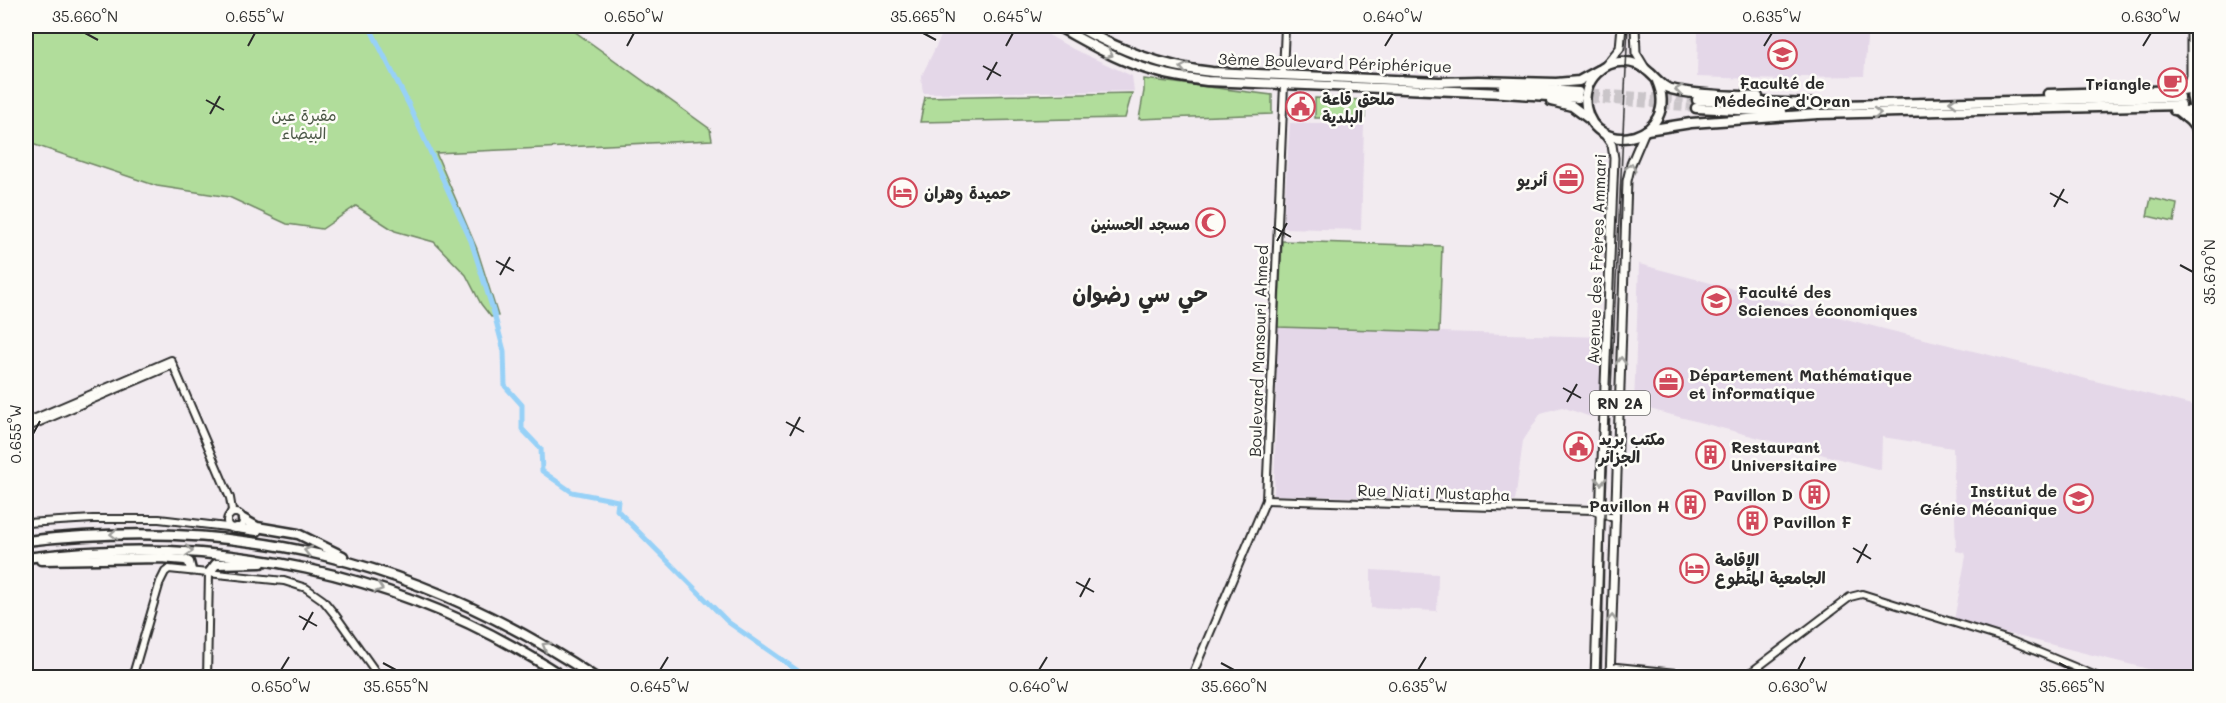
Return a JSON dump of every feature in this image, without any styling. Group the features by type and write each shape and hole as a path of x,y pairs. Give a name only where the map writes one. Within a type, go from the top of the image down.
{"highway":[{"name":"3ème Boulevard Périphérique","path":"1057,26 1099,50 1136,66 1168,75 1207,81 1283,90 1578,95 1452,83 1212,72 1171,65 1124,50 1076,26"},
{"path":"1591,120 1587,109 1586,92 1593,77 1601,69 1624,62 1645,68 1657,81 1668,88 1678,90 1842,105"},
{"name":"3ème Boulevard Périphérique","path":"1452,83 1488,81 1570,83 1601,69"},
{"path":"2192,77 2185,96 2187,117 2198,131"},
{"path":"1646,131 1659,116 1661,107 1657,81"},
{"path":"1417,91 1425,94 1555,102 1572,106 1604,132 1624,138 1646,131 1691,123 1818,114 2006,110 2067,112 2185,96"},
{"path":"1818,114 1696,104 1842,105 1972,102 2031,95 2185,96"},
{"path":"2185,96 2197,112"},
{"path":"242,517 256,527 298,534 363,565"},
{"path":"236,528 279,532 285,537 280,541 256,542"},
{"path":"26,541 131,534 194,535 256,542 306,551 363,565 466,603 518,630 596,678"},
{"path":"26,559 86,551 162,550 231,554 284,563 352,580 442,611 515,646 565,678"},
{"path":"26,559 161,558 185,560 189,562 192,570"},
{"path":"209,573 214,566 222,564 284,563"}],"main road":[{"path":"1601,69 1615,57 1620,48 1622,26"},
{"path":"1635,26 1636,53 1645,68"},
{"path":"2191,26 2192,77"},
{"path":"2197,26 2200,68"},
{"path":"2185,96 2197,112 2200,160"},
{"name":"Avenue des Frères Ammari","path":"1610,674 1627,181 1633,158 1646,131"},
{"name":"Avenue des Frères Ammari","path":"1597,678 1614,158 1612,145 1604,132"}],"street":[{"path":"1283,75 1285,26"},
{"name":"Boulevard Mansouri Ahmed","path":"1266,500 1283,90"},
{"path":"26,422 172,362"},
{"path":"26,428 172,362"},
{"path":"26,523 159,519 236,528 241,526 242,517 230,498 172,362"},
{"path":"230,498 232,510 229,518 230,526 236,528"},
{"path":"1191,678 1266,500"},
{"name":"Rue Niati Mustapha","path":"1266,500 1593,510 1616,519"},
{"path":"211,524 229,518 234,513 242,517"},
{"path":"132,678 162,576 170,569 284,581 315,593 336,616 380,678"},
{"path":"207,678 209,573"},
{"path":"1731,678 1750,673 1850,597 1862,594 2009,640 2101,678"},
{"path":"1597,678 1623,669 1725,678"}],"shaded area":[{"path":"946,26 1033,26 1073,49 1132,76 1134,91 923,93 921,77"},
{"name":"Faculté de Médecine d'Oran","path":"1693,26 1868,26 1864,76 1798,77 1782,80 1697,77 1698,32"},
{"path":"1290,123 1364,125 1361,230 1283,228"},
{"name":"Institut de Génie Mécanique","path":"1639,264 1880,328 2200,407 2200,677 2180,677 1954,620 1966,556 1965,553 1956,551 1953,448 1882,437 1881,470 1634,405"},
{"path":"1278,327 1602,337 1600,417 1591,417 1562,407 1541,413 1523,441 1515,501 1274,495"},
{"path":"1371,570 1438,574 1437,611 1371,608"}],"green space":[{"name":"مقبرة عين البيضاء","path":"26,26 567,26 710,129 712,140 436,153 477,249 498,316 491,317 481,304 466,275 434,242 395,231 356,206 322,229 287,224 229,197 157,186 26,142"},
{"path":"1144,79 1272,95 1272,114 1139,119"},
{"path":"1132,93 1125,118 920,122 925,97"},
{"path":"1315,98 1365,100 1365,118 1315,118"},
{"path":"2151,198 2177,204 2174,222 2147,216"},
{"path":"1282,241 1442,246 1439,332 1278,327"}],"waterway":[{"path":"369,26 409,105 471,241 504,351 505,386 522,405 522,429 541,449 542,471 572,492 618,501 617,510 728,622 808,678"}],"tunnel":[{"path":"1580,92 1697,100"},
{"path":"2180,97 2200,96"},
{"path":"1579,98 1696,108"},
{"path":"2181,105 2200,104"}],"tram line":[{"path":"1601,678 1605,516 1628,26"}],"place":[{"name":"Faculté de Médecine d'Oran","path":"1782,54"},
{"name":"Triangle","path":"2172,83"},
{"name":"ملحق قاعة البلدية","path":"1301,107"},
{"name":"أنريو","path":"1568,179"},
{"name":"حميدة وهران","path":"903,192"},
{"name":"مسجد الحسنين","path":"1211,223"},
{"name":"Faculté des Sciences économiques","path":"1717,300"},
{"name":"Département Mathématique et informatique","path":"1668,383"},
{"name":"مكتب بريد الجزائر","path":"1578,447"},
{"name":"Restaurant Universitaire","path":"1710,455"},
{"name":"Pavillon D","path":"1814,494"},
{"name":"Institut de Génie Mécanique","path":"2078,499"},
{"name":"Pavillon H","path":"1691,505"},
{"name":"Pavillon F","path":"1752,521"},
{"name":"الإقامة الجامعية المتطوع","path":"1694,568"}],"district":[{"name":"حي سي رضوان","path":"1140,293"}]}
